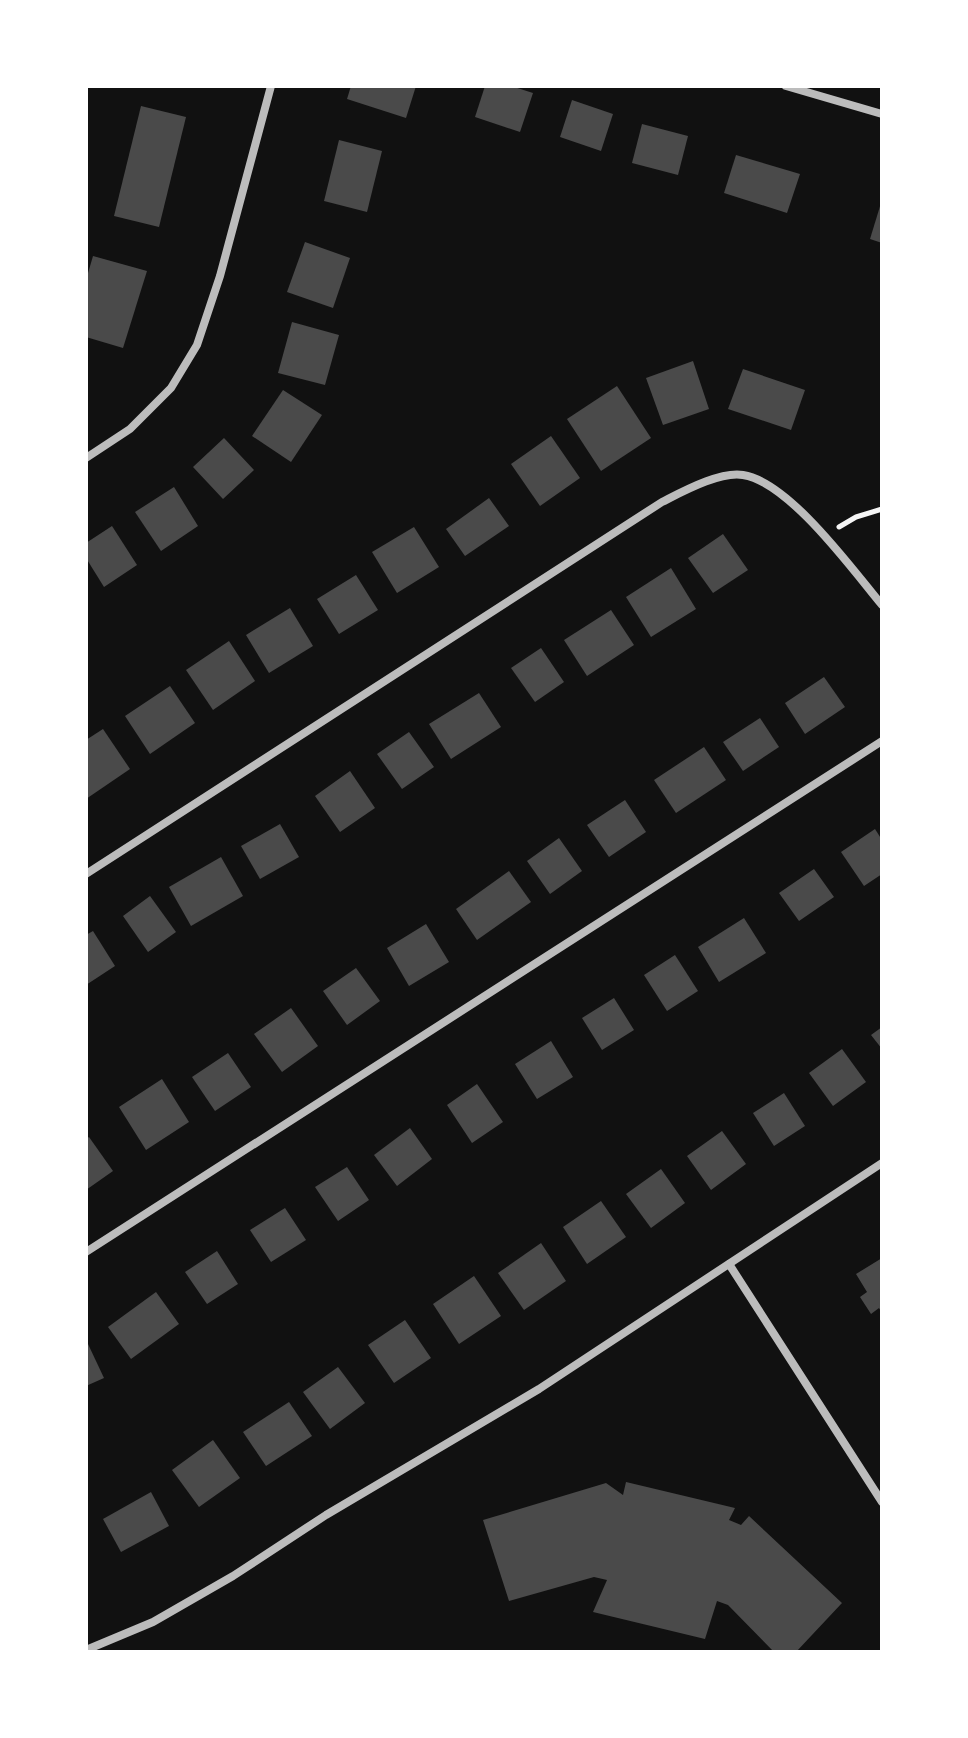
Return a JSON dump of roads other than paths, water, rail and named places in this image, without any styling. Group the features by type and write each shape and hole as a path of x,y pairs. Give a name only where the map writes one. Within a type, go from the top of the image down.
{"street":[{"path":"86,458 130,429 171,388 197,345 220,276 271,86"},
{"path":"786,86 882,114"},
{"path":"86,874 662,502 705,481 743,474 775,489 825,536 882,605"},
{"path":"86,1252 882,741"},
{"path":"86,1650 153,1622 233,1576 326,1515 539,1389 882,1163"},
{"path":"729,1264 882,1502"}]}
